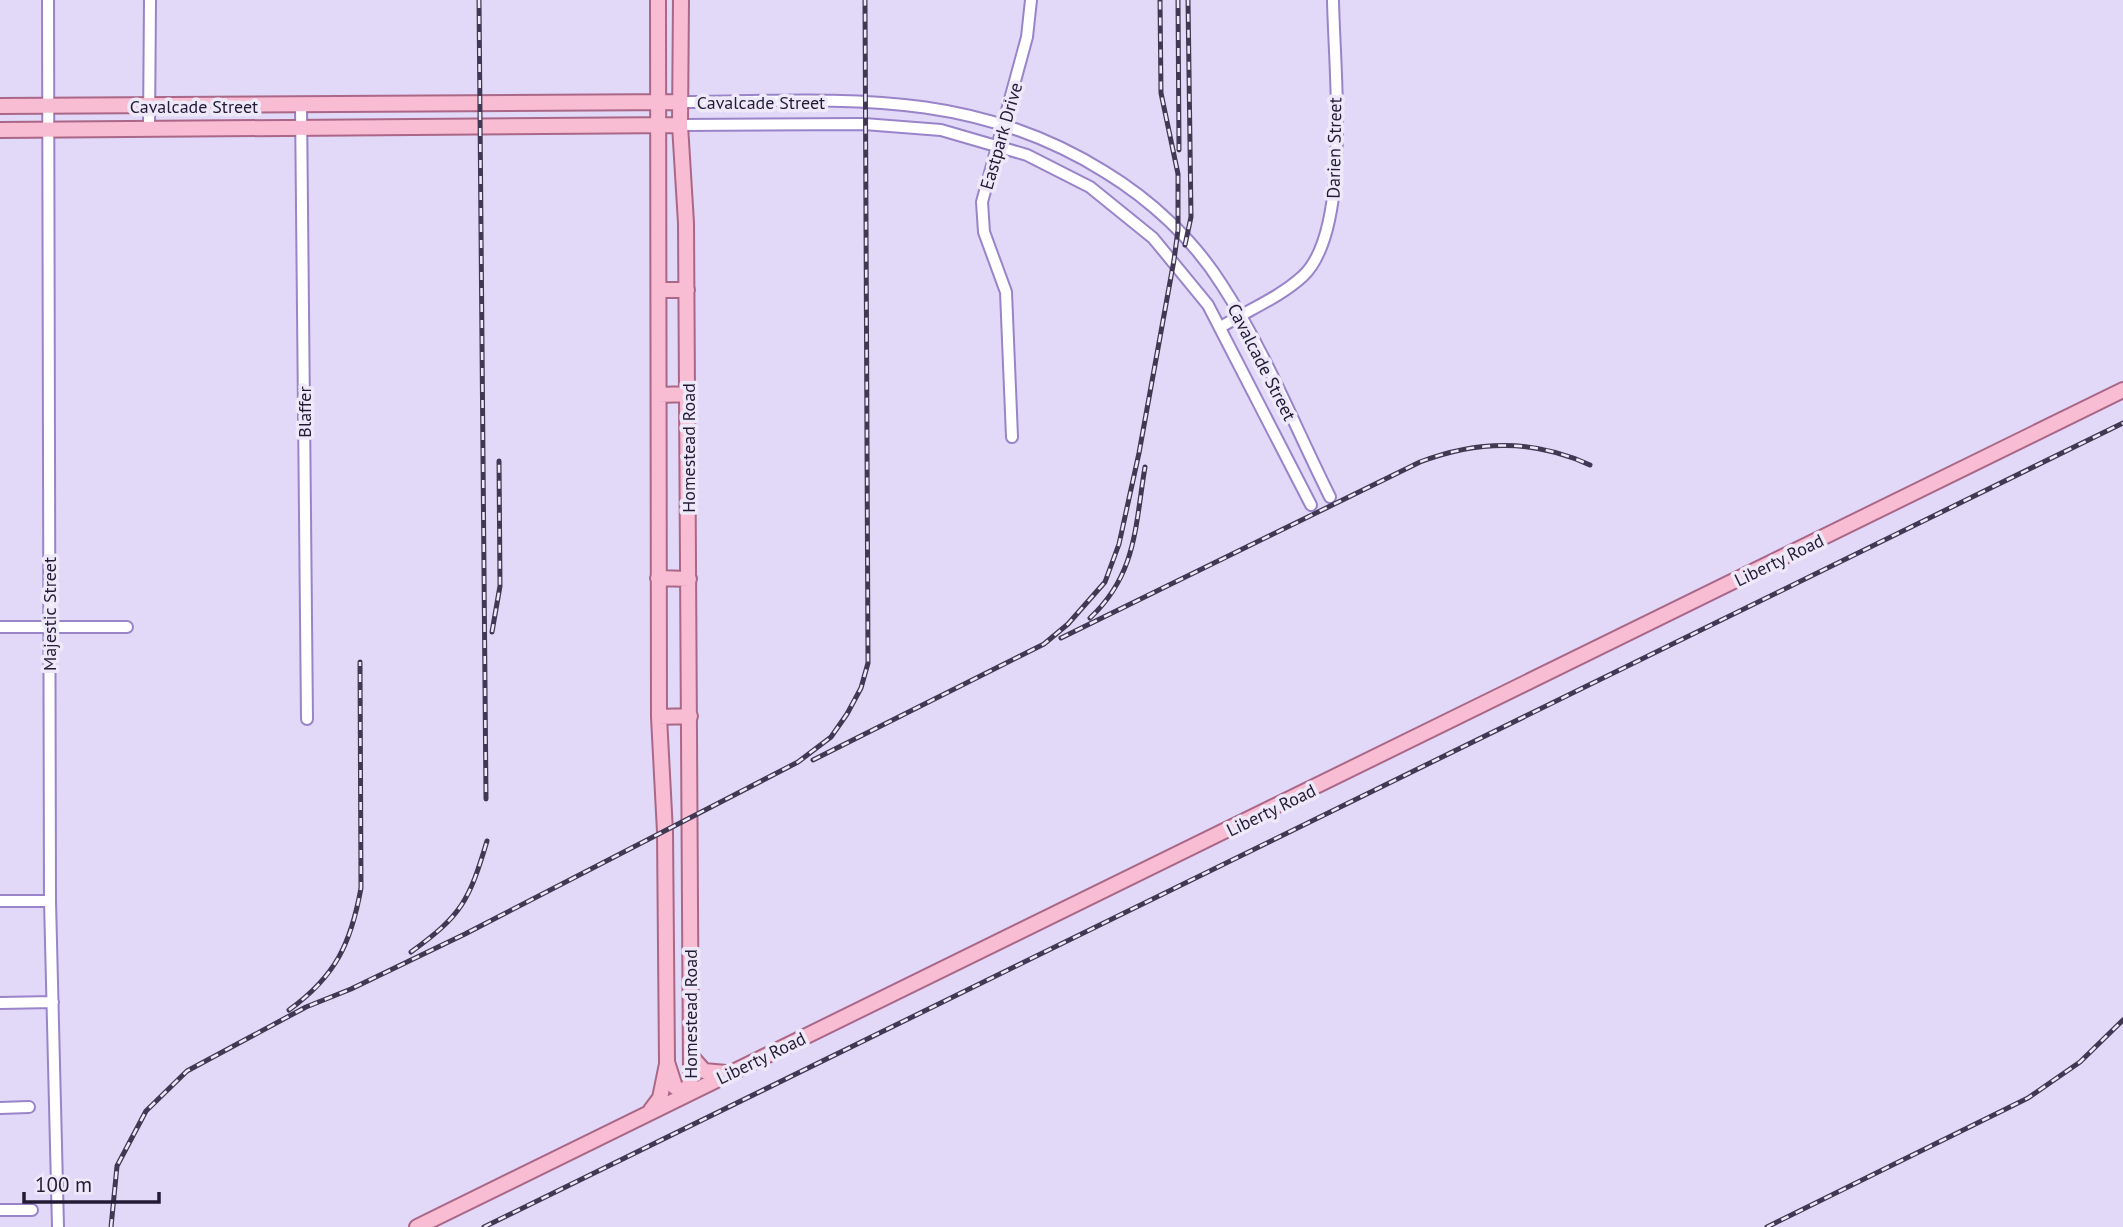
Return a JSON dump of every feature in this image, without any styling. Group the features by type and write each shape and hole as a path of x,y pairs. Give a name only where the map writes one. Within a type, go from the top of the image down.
{"main road":[{"name":"Homestead Road","path":"658,0 656,125 659,290 659,717 665,832 667,1062 675,1087 687,1094 691,1056 690,716 687,290 685,176 680,125 681,0"},
{"name":"Cavalcade Street","path":"0,106 680,102"},
{"name":"Cavalcade Street","path":"0,130 680,125"},
{"path":"659,290 687,290"},
{"name":"Liberty Road","path":"417,1227 2123,390"},
{"path":"659,395 688,394"},
{"path":"658,578 689,579"},
{"path":"659,717 690,716"},
{"path":"666,951 690,951"},
{"path":"691,1056 699,1068 711,1073 741,1068"},
{"path":"649,1112 660,1098 667,1062"}],"street":[{"name":"Majestic Street","path":"48,0 50,901 58,1227"},
{"path":"149,128 150,0"},
{"name":"Eastpark Drive","path":"1012,437 1006,292 984,232 982,202 1027,37 1031,0"},
{"name":"Darien Street","path":"1221,327 1273,298 1303,276 1325,243 1336,189 1333,0"},
{"path":"834,101 835,124"},
{"name":"Cavalcade Street","path":"680,102 834,101 915,104 1002,122 1063,146 1098,167 1142,196 1178,230 1222,284 1330,497"},
{"name":"Blaffer","path":"301,105 307,719"},
{"name":"Cavalcade Street","path":"680,125 909,126 996,144 1027,155 1086,185 1153,238 1194,286 1221,327 1311,505"},
{"path":"1086,185 1098,167"},
{"path":"1294,472 1313,463"},
{"path":"0,627 127,627"},
{"path":"0,901 50,901"},
{"path":"0,1003 53,1002"},
{"path":"0,1108 29,1107"},
{"path":"0,1210 32,1210"}],"railway":[{"path":"479,0 486,799"},
{"path":"111,1227 117,1166 146,1111 187,1071 306,1007 351,989 465,934 798,762 831,737 847,714 861,688 868,663 865,0"},
{"path":"813,760 1044,644 1068,624 1105,582 1119,544 1139,453 1178,230 1178,174 1161,93 1160,0"},
{"path":"1178,0 1179,150"},
{"path":"1185,245 1191,217 1188,0"},
{"path":"484,1227 2123,423"},
{"path":"1061,638 1420,462 1484,446 1505,446 1548,450 1590,465"},
{"path":"492,632 500,586 499,461"},
{"path":"1090,618 1117,584 1125,566 1136,529 1145,467"},
{"path":"289,1010 330,971 346,942 357,908 361,888 360,662"},
{"path":"411,952 442,927 461,905 475,878 487,841"},
{"path":"1767,1227 2028,1098 2080,1062 2123,1020"}]}
